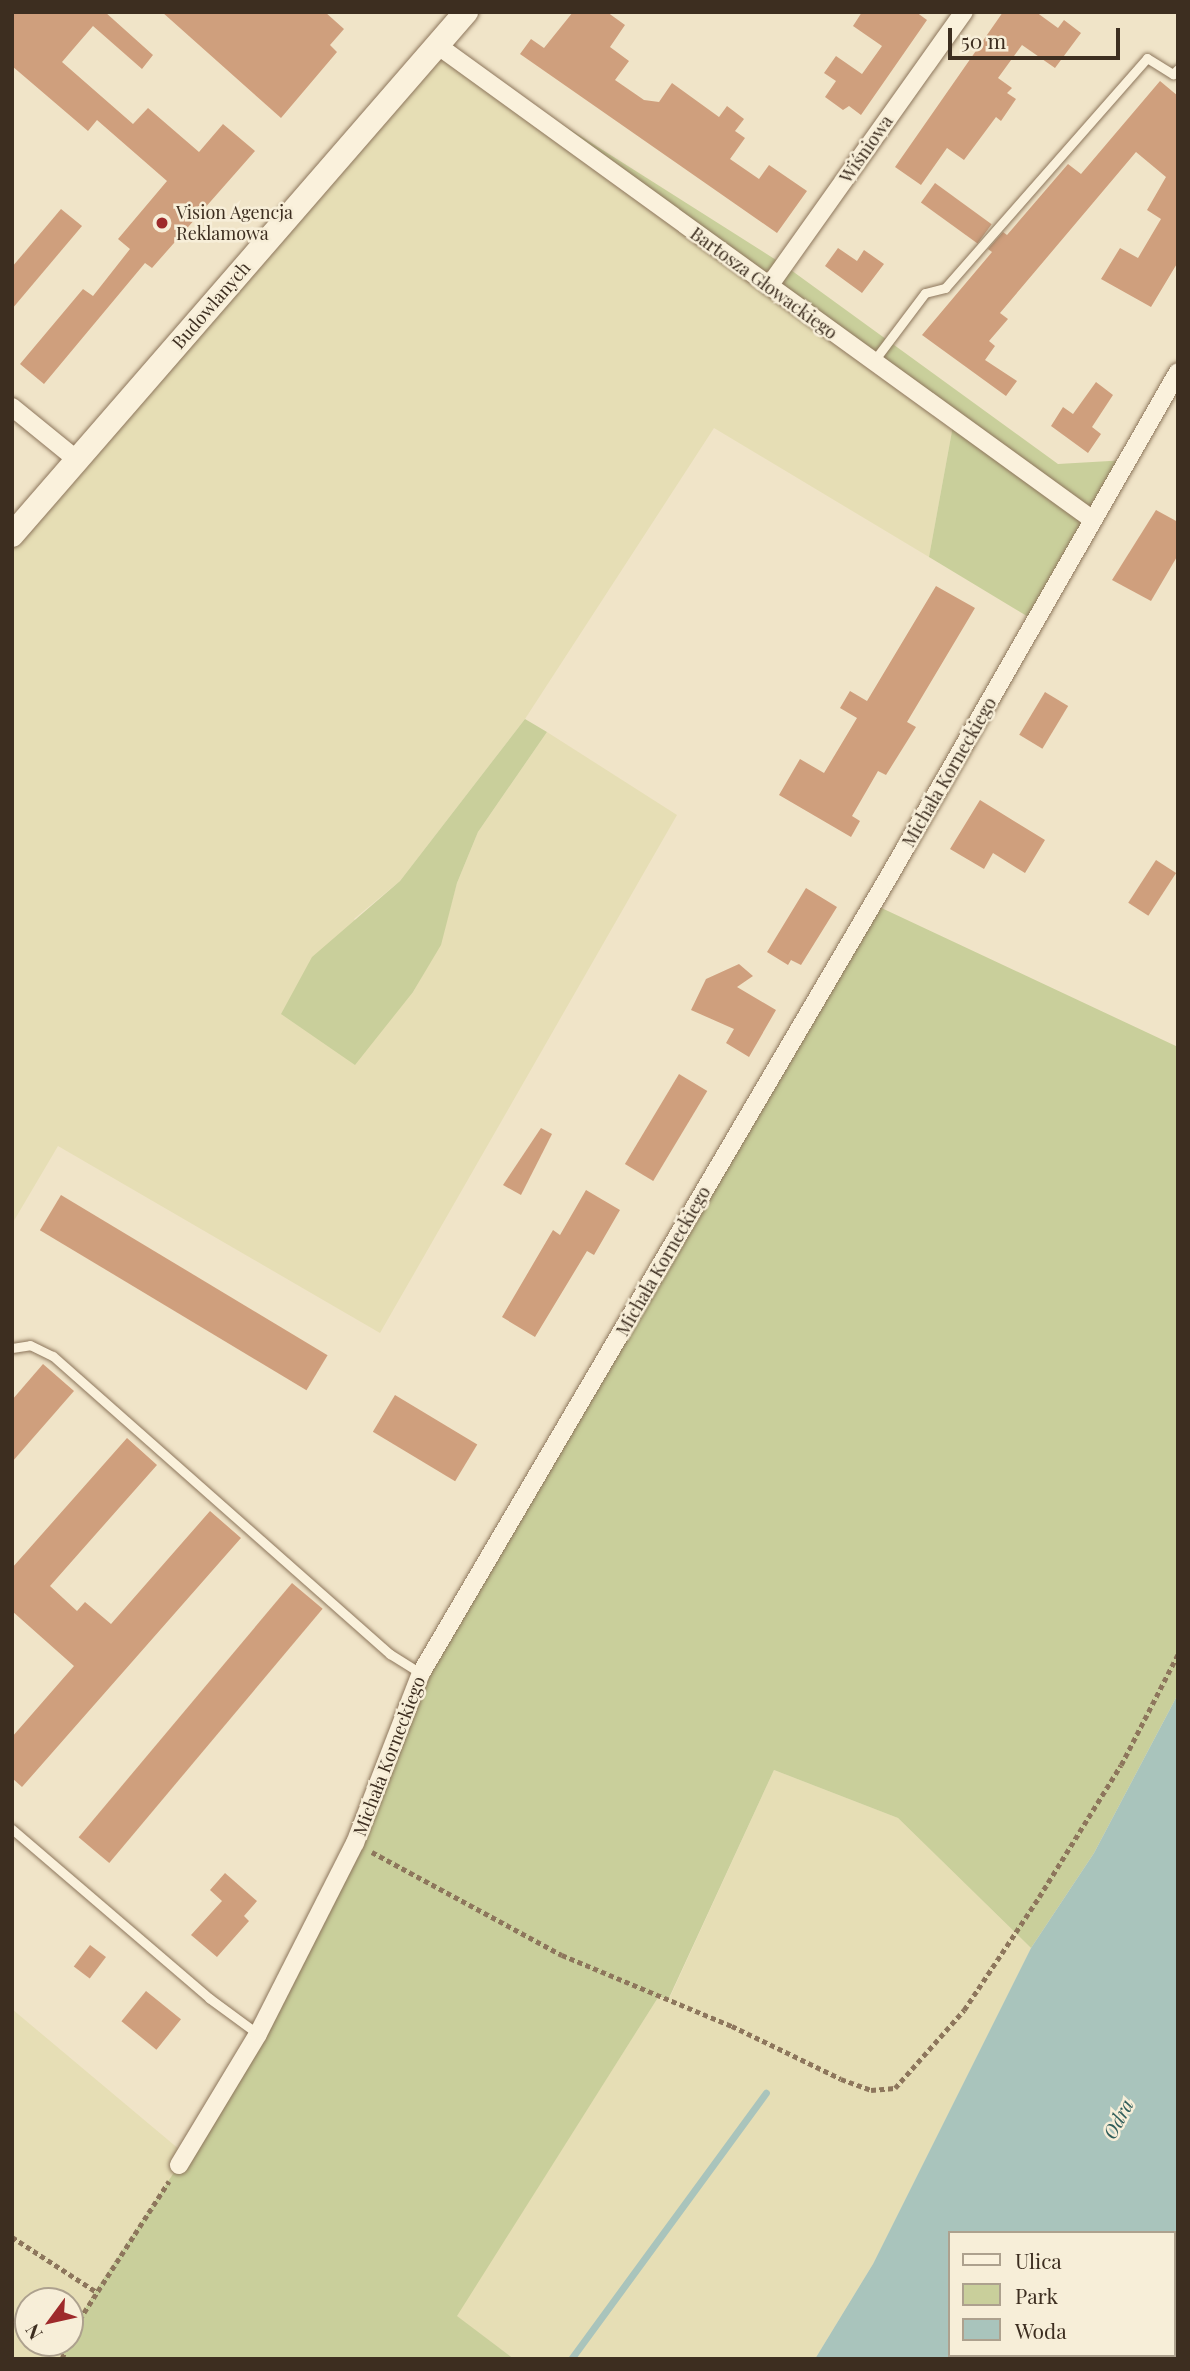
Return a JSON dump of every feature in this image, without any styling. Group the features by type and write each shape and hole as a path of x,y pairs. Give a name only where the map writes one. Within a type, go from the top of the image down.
{"main road":[{"name":"Budowlanych","path":"12,535 437,45 459,15"}],"street":[{"name":"Wiśniowa","path":"769,286 964,12"},
{"name":"Bartosza Głowackiego","path":"437,45 1093,520"},
{"name":"Michała Korneckiego","path":"179,2165 258,2034 355,1843 421,1672 888,878 1178,372"},
{"path":"12,407 77,460"}],"lane":[{"path":"873,362 925,293 945,288 1147,58 1173,74 1178,69"},
{"path":"12,1348 30,1345 53,1356 390,1654 421,1672"},
{"path":"12,1829 209,1998 258,2034"}],"path":[{"path":"355,1843 562,1955 732,2026 841,2079 872,2090 895,2088 964,2010 1039,1897 1121,1765 1178,1654"},
{"path":"84,2309 179,2165"},
{"path":"12,2237 95,2291"}],"shaded area":[{"path":"437,45 954,420 929,557 714,428 525,719 400,881 354,919 413,992 440,945 457,883 478,832 547,732 677,815 380,1333 58,1146 12,1224 12,535"},
{"path":"774,1770 898,1818 1031,1948 873,2264 815,2359 514,2359 456,2316 659,1996 669,1999"},
{"path":"12,2009 186,2155 84,2312 84,2287 14,2287 14,2357 63,2357 12,2359"}],"green space":[{"path":"437,45 784,265 1058,464 1127,460 1035,621 929,557 954,420"},
{"path":"525,719 547,732 478,832 457,883 441,945 413,992 355,1065 281,1014 312,957 400,881"},
{"path":"873,904 1178,1047 1178,1694 1094,1853 1031,1948 898,1818 774,1770 668,2000 659,1996 457,2316 514,2359 62,2359 84,2357 84,2310 179,2165 355,1843 421,1673"}],"water":[{"name":"Odra","path":"1178,1694 1178,2359 815,2359 873,2264 1031,1948 1094,1853"}],"building":[{"path":"12,12 105,12 153,55 142,69 93,26 62,62 133,124 148,108 199,152 223,124 255,151 152,268 145,263 44,384 20,364 83,289 93,296 130,249 118,239 167,181 97,120 88,131 12,66"},
{"path":"162,12 325,12 344,29 330,45 337,52 281,118"},
{"path":"573,12 607,12 625,25 610,47 629,61 615,80 644,100 659,102 672,83 719,117 727,106 744,119 735,131 745,138 730,159 759,179 769,165 807,191 777,233 520,54 531,39 544,48"},
{"path":"862,12 916,12 927,20 861,115 849,106 843,110 825,97 836,81 824,73 836,56 862,74 882,46 853,26"},
{"path":"1003,12 1036,12 1058,28 1064,20 1081,33 1055,68 1022,45 998,78 1012,88 1007,93 1016,99 1001,121 996,117 964,160 947,148 921,185 895,167"},
{"path":"1160,81 1178,96 1178,262 1151,307 1101,279 1120,248 1138,258 1161,219 1147,210 1166,177 1136,152 1000,313 1008,319 989,341 995,346 985,360 1017,381 1006,396 922,335 992,252 988,249 1003,232 1007,235 1068,164 1081,174"},
{"path":"935,183 992,224 978,244 921,202"},
{"path":"61,209 82,226 12,309 12,267"},
{"path":"838,248 857,261 864,250 884,264 862,293 825,266"},
{"path":"1096,382 1113,395 1092,427 1101,434 1088,453 1051,426 1063,407 1073,414"},
{"path":"1156,510 1178,522 1178,555 1151,601 1112,580"},
{"path":"936,586 975,608 907,722 916,727 886,775 878,771 852,816 860,821 851,837 779,795 800,759 824,773 857,718 840,708 850,691 867,701"},
{"path":"1045,692 1068,706 1042,749 1019,735"},
{"path":"980,800 1045,840 1025,873 993,853 984,869 950,849"},
{"path":"1156,860 1176,873 1148,916 1128,903"},
{"path":"806,888 837,907 801,965 791,960 788,965 767,952"},
{"path":"739,964 753,976 737,987 776,1010 749,1057 726,1043 734,1029 691,1010 706,979"},
{"path":"679,1074 707,1091 653,1181 625,1164"},
{"path":"541,1128 552,1134 521,1195 503,1185"},
{"path":"586,1190 620,1210 594,1255 587,1251 535,1337 502,1317 553,1230 560,1235"},
{"path":"61,1195 328,1355 306,1390 40,1230"},
{"path":"43,1364 74,1391 12,1462 12,1400"},
{"path":"395,1395 477,1444 455,1481 373,1432"},
{"path":"127,1438 157,1465 50,1586 77,1611 85,1602 111,1624 210,1511 241,1538 22,1787 12,1778 12,1737 74,1666 12,1611 12,1568"},
{"path":"292,1583 323,1609 109,1863 79,1837"},
{"path":"225,1873 257,1901 244,1916 249,1921 217,1957 191,1935 222,1901 210,1890"},
{"path":"90,1945 106,1957 90,1979 74,1967"},
{"path":"146,1991 181,2019 156,2050 121,2021"}],"waterway":[{"path":"571,2359 766,2093"}],"place":[{"name":"Vision Agencja Reklamowa","path":"162,223"}]}
